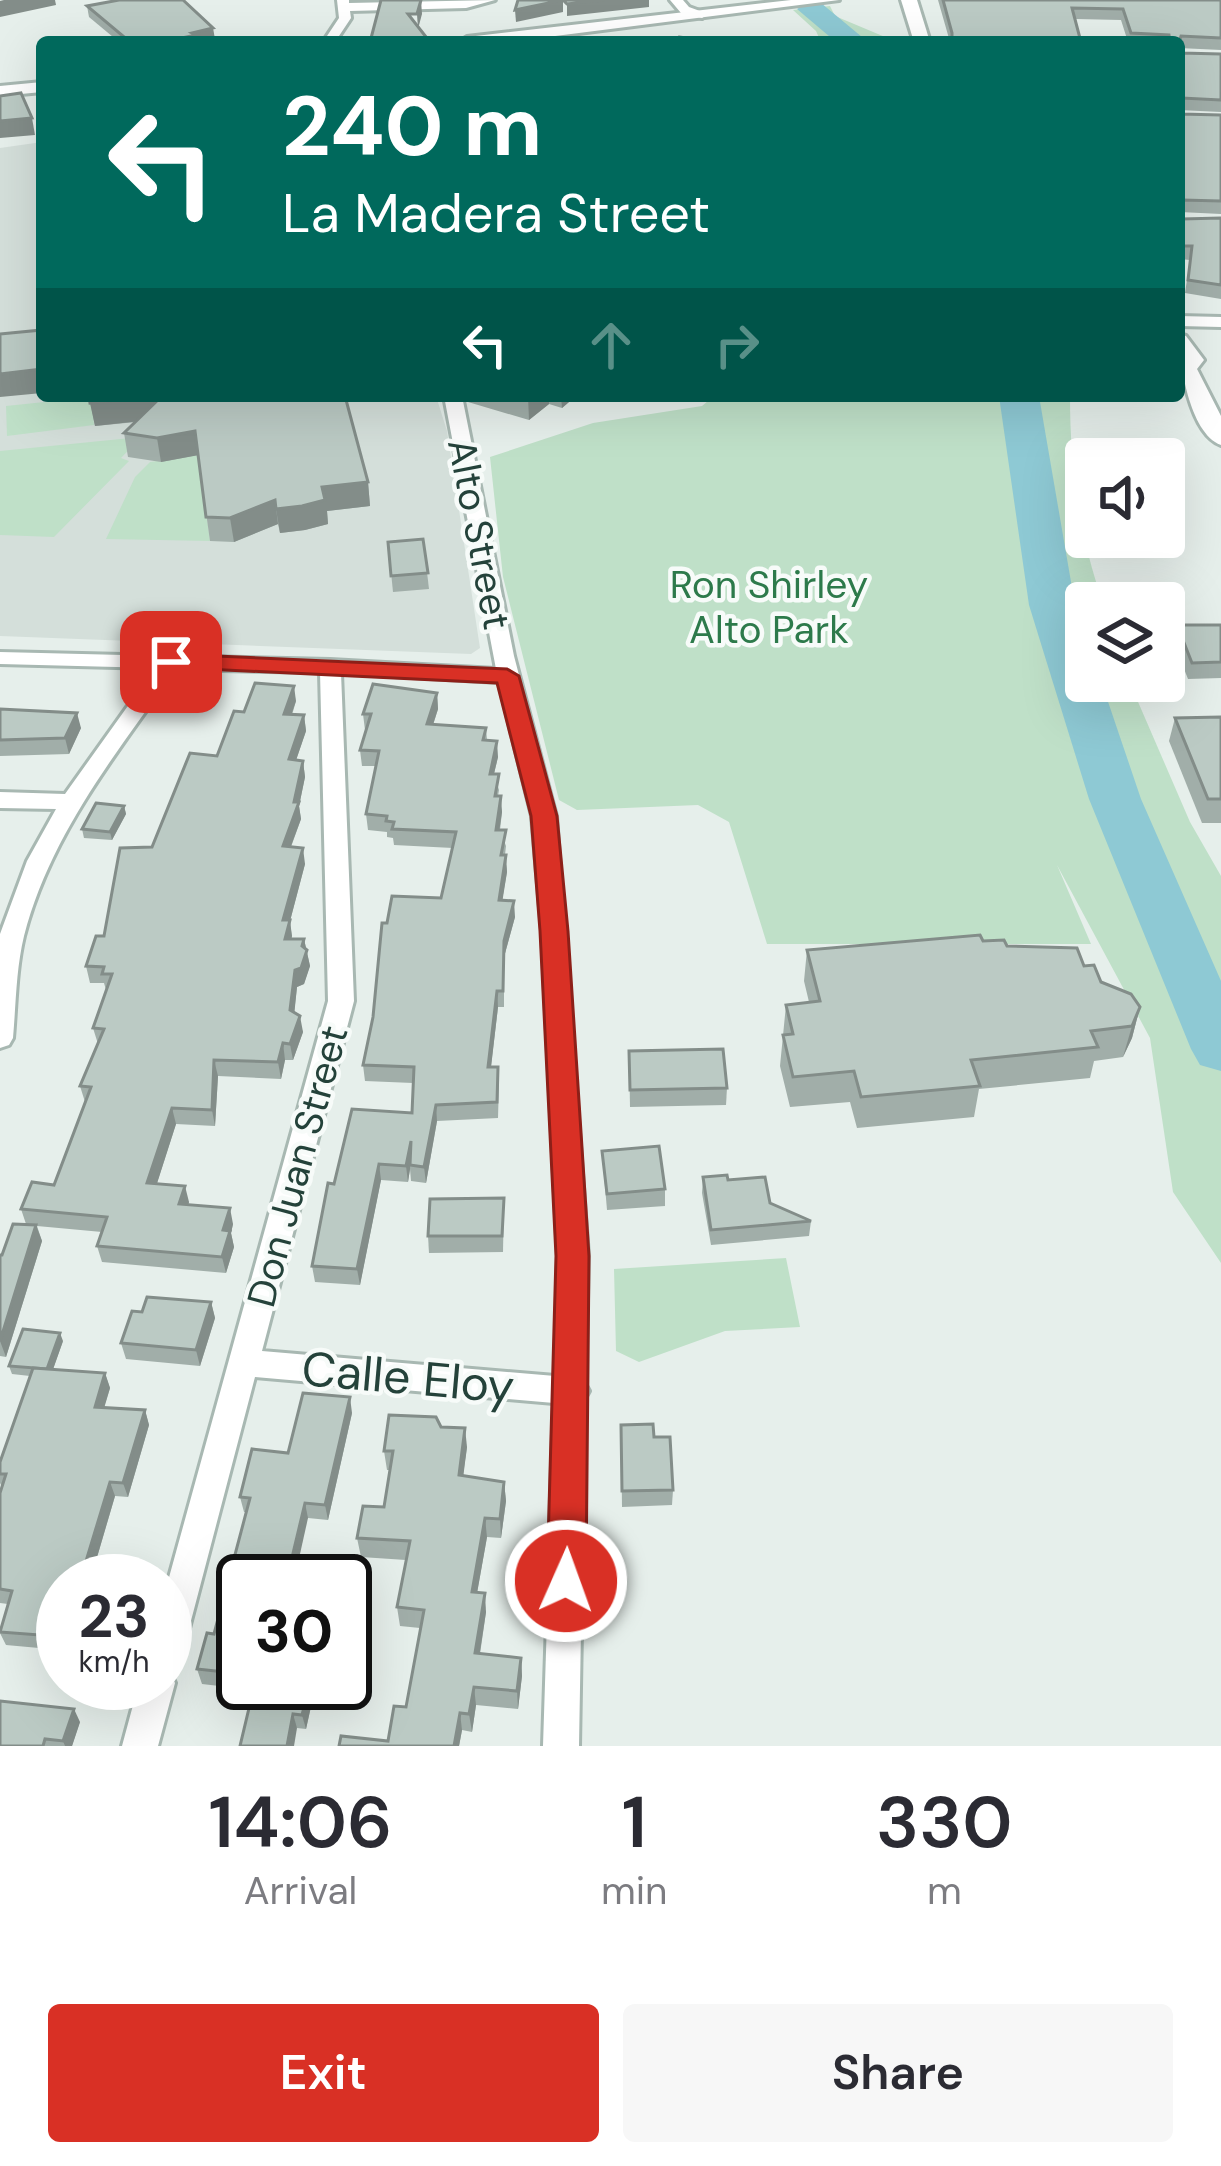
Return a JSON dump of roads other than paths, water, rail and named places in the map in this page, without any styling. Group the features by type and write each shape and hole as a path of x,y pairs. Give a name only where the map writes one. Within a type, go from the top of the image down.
{"street":[{"path":"333,36 345,18 345,4 489,0"},
{"path":"676,0 686,10 700,7"},
{"path":"507,36 700,7 753,9 830,0"},
{"path":"909,0 920,36"},
{"path":"0,91 36,88"},
{"path":"1185,321 1221,322"},
{"path":"1185,372 1221,438"},
{"name":"Alto Street","path":"454,402 507,676 544,816 552,908 573,1256 561,1746"},
{"path":"0,658 330,666 507,676"},
{"path":"0,1038 11,939 26,890 71,802 171,662"},
{"name":"Don Juan Street","path":"192,1555 341,1001 330,666"},
{"path":"0,800 71,802"},
{"name":"Calle Eloy","path":"244,1363 573,1391"},
{"path":"140,1746 150,1710"}],"waterway":[{"path":"811,9 846,36"},
{"path":"1020,402 1052,605 1115,799 1221,1049"}],"park label":[{"name":"Ron Shirley Alto Park","path":"769,606"}]}
